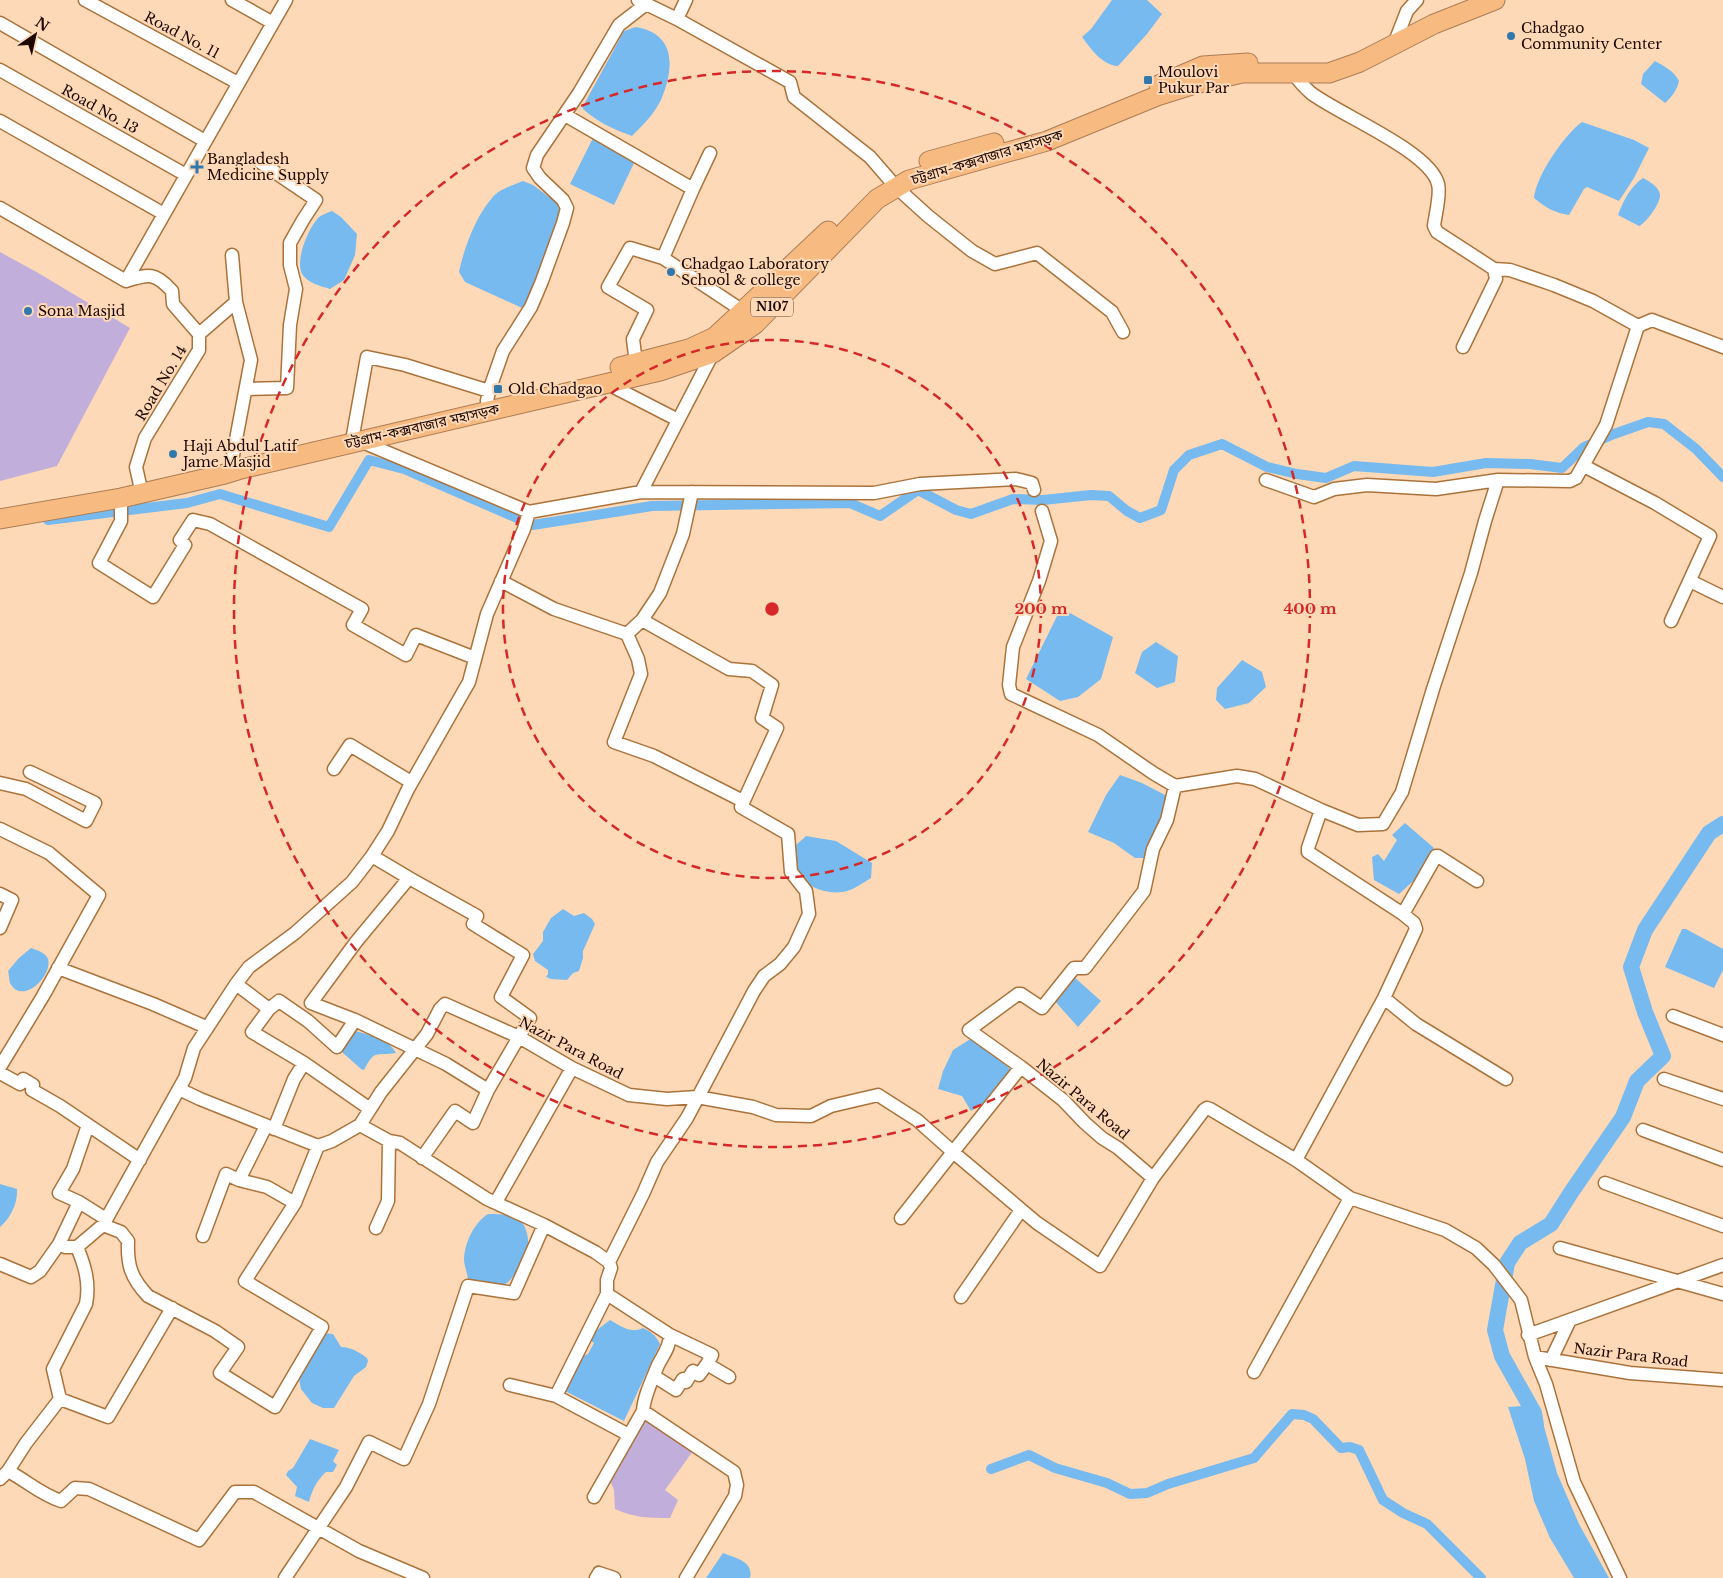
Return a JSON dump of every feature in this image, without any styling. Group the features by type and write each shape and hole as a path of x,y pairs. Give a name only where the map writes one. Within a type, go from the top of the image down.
{"highway":[{"name":"N107","path":"0,509 140,485 357,438 488,396 636,363 689,349 714,337 880,183 892,183 901,171 960,151 1041,132 1203,66 1254,62 1320,64 1396,39 1450,5 1464,0"},
{"name":"চট্টগ্রাম-কক্সবাজার মহাসড়ক","path":"0,519 121,498 225,474 357,438 660,371 712,353 755,324 892,183 909,180 1047,141 1157,96 1195,84 1242,73 1328,73 1360,62 1396,39 1495,0"}],"street":[{"name":"Road No. 11","path":"85,0 238,83"},
{"path":"232,0 273,23"},
{"path":"0,208 126,281 286,0"},
{"path":"677,19 686,0"},
{"path":"1396,39 1407,11 1417,0"},
{"path":"1034,490 1032,483 1016,478 920,484 874,493 641,492 529,512 357,438 367,357 405,365 488,396 504,351 531,307 567,208 563,200 540,178 533,168 537,155 565,115 619,25 642,2 677,19 790,82 794,97 870,157 892,183 928,216 986,260 995,264 1038,252 1112,312 1123,332"},
{"path":"0,23 205,141"},
{"name":"Road No. 13","path":"0,70 186,175"},
{"path":"1293,73 1300,84 1312,94 1358,119 1412,154 1433,172 1439,185 1434,226 1437,232 1494,270 1510,270 1554,285 1593,301 1638,326"},
{"path":"565,115 693,190"},
{"path":"0,121 164,214"},
{"path":"663,258 710,153"},
{"path":"246,388 288,388 290,325 296,289 290,265 290,243 316,200 260,162"},
{"path":"636,363 633,339 647,310 608,287 630,248 663,258 743,311"},
{"path":"231,466 251,360 236,302 232,255"},
{"path":"1463,347 1496,279 1494,270"},
{"name":"Road No. 14","path":"126,281 148,275 166,284 172,291 173,304 199,334 199,350 145,438 136,467 140,485"},
{"path":"199,334 236,302"},
{"path":"1266,480 1314,497 1334,489 1367,485 1436,489 1498,480 1570,481 1576,478 1584,466 1606,425 1638,326 1652,320 1723,347"},
{"path":"641,492 712,353"},
{"path":"606,383 678,420"},
{"path":"1584,466 1655,503 1710,536 1671,621"},
{"path":"1042,511 1051,541 1039,581 1013,647 1009,685 1010,694 1098,735 1153,773 1176,786 1237,776 1255,779 1358,825 1383,824 1402,792 1472,573 1498,480"},
{"path":"627,634 642,620 660,593 683,534 692,492"},
{"path":"121,498 121,521 99,563 153,597 185,545 180,540 193,520 218,528 362,609 353,625 406,655 416,635 475,658"},
{"path":"77,1247 104,1222 185,1078 194,1048 206,1027 249,966 295,933 352,882 388,831 411,782 469,682 487,614 524,529 529,512"},
{"path":"1690,581 1723,597"},
{"path":"501,582 554,609 627,634 638,659 641,674 614,742 654,756 743,801"},
{"path":"609,1262 644,1194 657,1162 687,1118 754,990 764,976 780,964 794,948 808,914 806,891 791,872 788,834 741,807 777,728 762,718 772,685 752,671 729,668 642,620"},
{"path":"334,769 350,745 411,782"},
{"path":"0,783 26,789 86,821 95,803 30,772"},
{"path":"1021,1067 969,1030 1018,994 1021,994 1042,1008 1074,968 1085,968 1144,891 1152,849 1167,820 1176,786"},
{"path":"1296,1160 1384,998 1416,929 1414,923 1403,914 1308,852 1321,810"},
{"path":"0,829 48,854 99,895 0,1067"},
{"path":"372,856 477,916 473,924 523,956 501,997 530,1018 488,1090 473,1123 455,1111 422,1158"},
{"path":"1403,914 1436,856 1477,881"},
{"path":"410,878 356,942 311,1002 355,1020 446,1064 488,1090"},
{"path":"0,894 12,900 0,928"},
{"path":"58,968 153,1004 206,1027"},
{"path":"236,984 270,1009"},
{"path":"1384,998 1416,1024 1506,1079"},
{"path":"355,1020 337,1047 308,1021 279,1001 270,1009 252,1032 304,1063 370,1109"},
{"name":"Nazir Para Road","path":"318,1146 332,1141 360,1125 381,1092 427,1034 445,1004 519,1037 572,1068 629,1095 667,1099 697,1097 753,1107 776,1115 811,1116 831,1106 878,1095 917,1120 953,1152 1021,1067 1063,1100 1102,1138 1118,1148 1153,1178"},
{"path":"1674,1016 1723,1035"},
{"path":"239,1180 270,1128 304,1063"},
{"path":"496,1202 572,1068"},
{"path":"0,1072 20,1084 23,1079 32,1085 32,1090 88,1124 140,1160"},
{"path":"1664,1079 1723,1099"},
{"path":"88,1124 73,1169 60,1193 78,1202 104,1222 121,1232 128,1241 127,1260 141,1288 148,1296 227,1338 238,1347 220,1373 275,1408 322,1327 245,1281 295,1203 318,1146 270,1128 179,1089"},
{"path":"901,1218 953,1152 1021,1210 1100,1266 1153,1178 1207,1108 1296,1160 1350,1198 1448,1232 1476,1248 1494,1266 1521,1300 1528,1335 1546,1384 1574,1482 1620,1578"},
{"path":"360,1125 390,1141 400,1143 487,1199 544,1225 595,1252 609,1262 611,1268 606,1294 556,1396"},
{"path":"1644,1130 1723,1160"},
{"path":"376,1228 388,1201 390,1141"},
{"path":"203,1236 226,1174 239,1180 267,1187 295,1203"},
{"path":"1605,1183 1723,1226"},
{"path":"1254,1372 1350,1198"},
{"path":"0,1264 31,1277 40,1271 59,1244 78,1202"},
{"path":"961,1297 1021,1210"},
{"path":"285,1578 346,1487 369,1442 404,1459 430,1404 468,1286 514,1293 544,1225"},
{"path":"59,1244 77,1247"},
{"path":"60,1399 53,1369 86,1304 88,1294 87,1276 77,1247"},
{"path":"1560,1248 1723,1294"},
{"path":"1528,1335 1723,1265"},
{"path":"606,1294 670,1335 712,1354 699,1375 693,1371 686,1382 683,1379 676,1390 654,1376"},
{"path":"60,1399 108,1417 172,1308"},
{"path":"1550,1360 1570,1320"},
{"path":"594,1497 643,1411 654,1376 670,1342 670,1335"},
{"name":"Nazir Para Road","path":"1535,1357 1630,1373 1723,1380"},
{"path":"707,1364 729,1377"},
{"path":"510,1384 556,1396 629,1435"},
{"path":"4,1475 60,1399"},
{"path":"643,1411 734,1472 737,1484 735,1496 686,1578"},
{"path":"4,1475 18,1476 46,1496 61,1501 75,1488 88,1489 200,1540 235,1492 254,1492 359,1551 423,1578"},
{"path":"596,1578 599,1573 614,1578"}],"shaded area":[{"path":"0,252 130,328 57,466 0,481"},
{"path":"645,1418 693,1451 665,1490 678,1500 670,1518 642,1517 615,1509 614,1490 609,1478"}],"water":[{"path":"1112,0 1147,0 1162,14 1118,66 1102,60 1082,37 1091,29"},
{"path":"636,27 649,31 659,37 669,54 670,65 661,100 652,115 632,136 606,125 582,108 624,31"},
{"path":"1655,61 1672,72 1679,81 1674,93 1665,103 1641,84 1643,74"},
{"path":"1582,122 1634,140 1649,148 1634,178 1619,201 1587,187 1569,215 1550,209 1534,198 1545,168 1567,136"},
{"path":"593,138 634,163 614,205 570,184"},
{"path":"1643,178 1656,186 1660,198 1652,212 1639,226 1618,215 1628,194"},
{"path":"523,181 533,185 560,205 561,212 528,299 522,308 465,282 459,272 471,233 486,205 498,192"},
{"path":"332,211 341,217 357,234 355,255 344,280 330,289 308,280 302,274 300,261 301,253 314,223 319,217"},
{"path":"1061,608 1113,637 1101,679 1078,697 1060,701 1026,679"},
{"path":"1156,642 1178,656 1175,682 1157,688 1135,673 1142,652"},
{"path":"1242,660 1262,672 1266,687 1249,703 1225,709 1216,700 1217,688"},
{"path":"1120,775 1142,783 1167,796 1164,816 1145,858 1135,858 1114,843 1088,832 1106,795"},
{"path":"1405,823 1434,848 1421,874 1399,894 1374,880 1372,857 1378,854 1384,861 1397,840 1392,835"},
{"path":"806,836 836,841 872,863 871,878 853,889 840,892 819,890 801,880 795,876 795,846"},
{"path":"563,909 574,916 584,913 595,924 583,951 579,971 573,973 567,980 546,977 548,970 535,961 533,954 543,941 543,932 551,918"},
{"path":"1682,929 1686,929 1723,949 1723,970 1714,988 1665,967"},
{"path":"31,948 41,952 48,959 46,973 29,990 15,989 10,983 8,971"},
{"path":"1073,976 1101,1001 1078,1027 1053,999"},
{"path":"356,1031 384,1041 396,1053 373,1056 364,1070 361,1069 343,1053 341,1047 347,1038"},
{"path":"972,1038 1013,1071 987,1101 971,1111 962,1096 938,1089 943,1071 953,1050"},
{"path":"0,1184 17,1189 17,1194 10,1214 0,1227"},
{"path":"488,1214 516,1218 523,1224 527,1234 528,1244 522,1261 511,1280 502,1285 485,1284 468,1279 464,1264 468,1240 478,1222"},
{"path":"610,1320 630,1330 643,1328 653,1334 660,1344 624,1421 565,1391 581,1357 588,1354 594,1343 590,1340 597,1330"},
{"path":"321,1333 333,1334 341,1347 355,1350 367,1358 368,1361 366,1367 354,1376 334,1408 323,1408 312,1403 301,1389 299,1379 298,1373"},
{"path":"1538,1405 1557,1473 1579,1524 1609,1578 1574,1578 1550,1538 1534,1501 1525,1459 1508,1407"},
{"path":"310,1439 339,1450 333,1461 337,1465 333,1472 326,1472 320,1478 313,1489 309,1502 295,1496 297,1487 286,1475 293,1468"},
{"path":"723,1553 746,1564 749,1568 750,1578 706,1578"}],"waterway":[{"path":"48,520 187,503 220,494 329,527 369,460 404,469 533,525 652,506 850,503 880,516 918,490 956,510 971,514 1013,499 1043,500 1091,495 1109,496 1127,511 1140,518 1161,510 1174,470 1189,455 1222,444 1267,467 1326,478 1354,466 1433,472 1486,463 1530,464 1562,468 1584,447 1648,422 1664,424 1696,449 1723,477"},
{"path":"1536,1425 1534,1413 1502,1356 1495,1330 1507,1263 1520,1243 1551,1224 1623,1117 1637,1081 1663,1056 1645,1012 1631,967 1645,930 1709,833 1723,824"},
{"path":"991,1469 1029,1455 1055,1468 1107,1483 1130,1494 1147,1493 1168,1484 1254,1458 1292,1414 1304,1415 1313,1419 1341,1448 1350,1447 1359,1450 1383,1500 1403,1513 1427,1524 1481,1578"}],"place":[{"name":"Chadgao Community Center","path":"1511,36"},
{"name":"Moulovi Pukur Par","path":"1148,80"},
{"name":"Bangladesh Medicine Supply","path":"197,167"},
{"name":"Chadgao Laboratory School & college","path":"671,272"},
{"name":"Sona Masjid","path":"28,311"},
{"name":"Old Chadgao","path":"498,389"},
{"name":"Haji Abdul Latif Jame Masjid","path":"173,454"}]}
